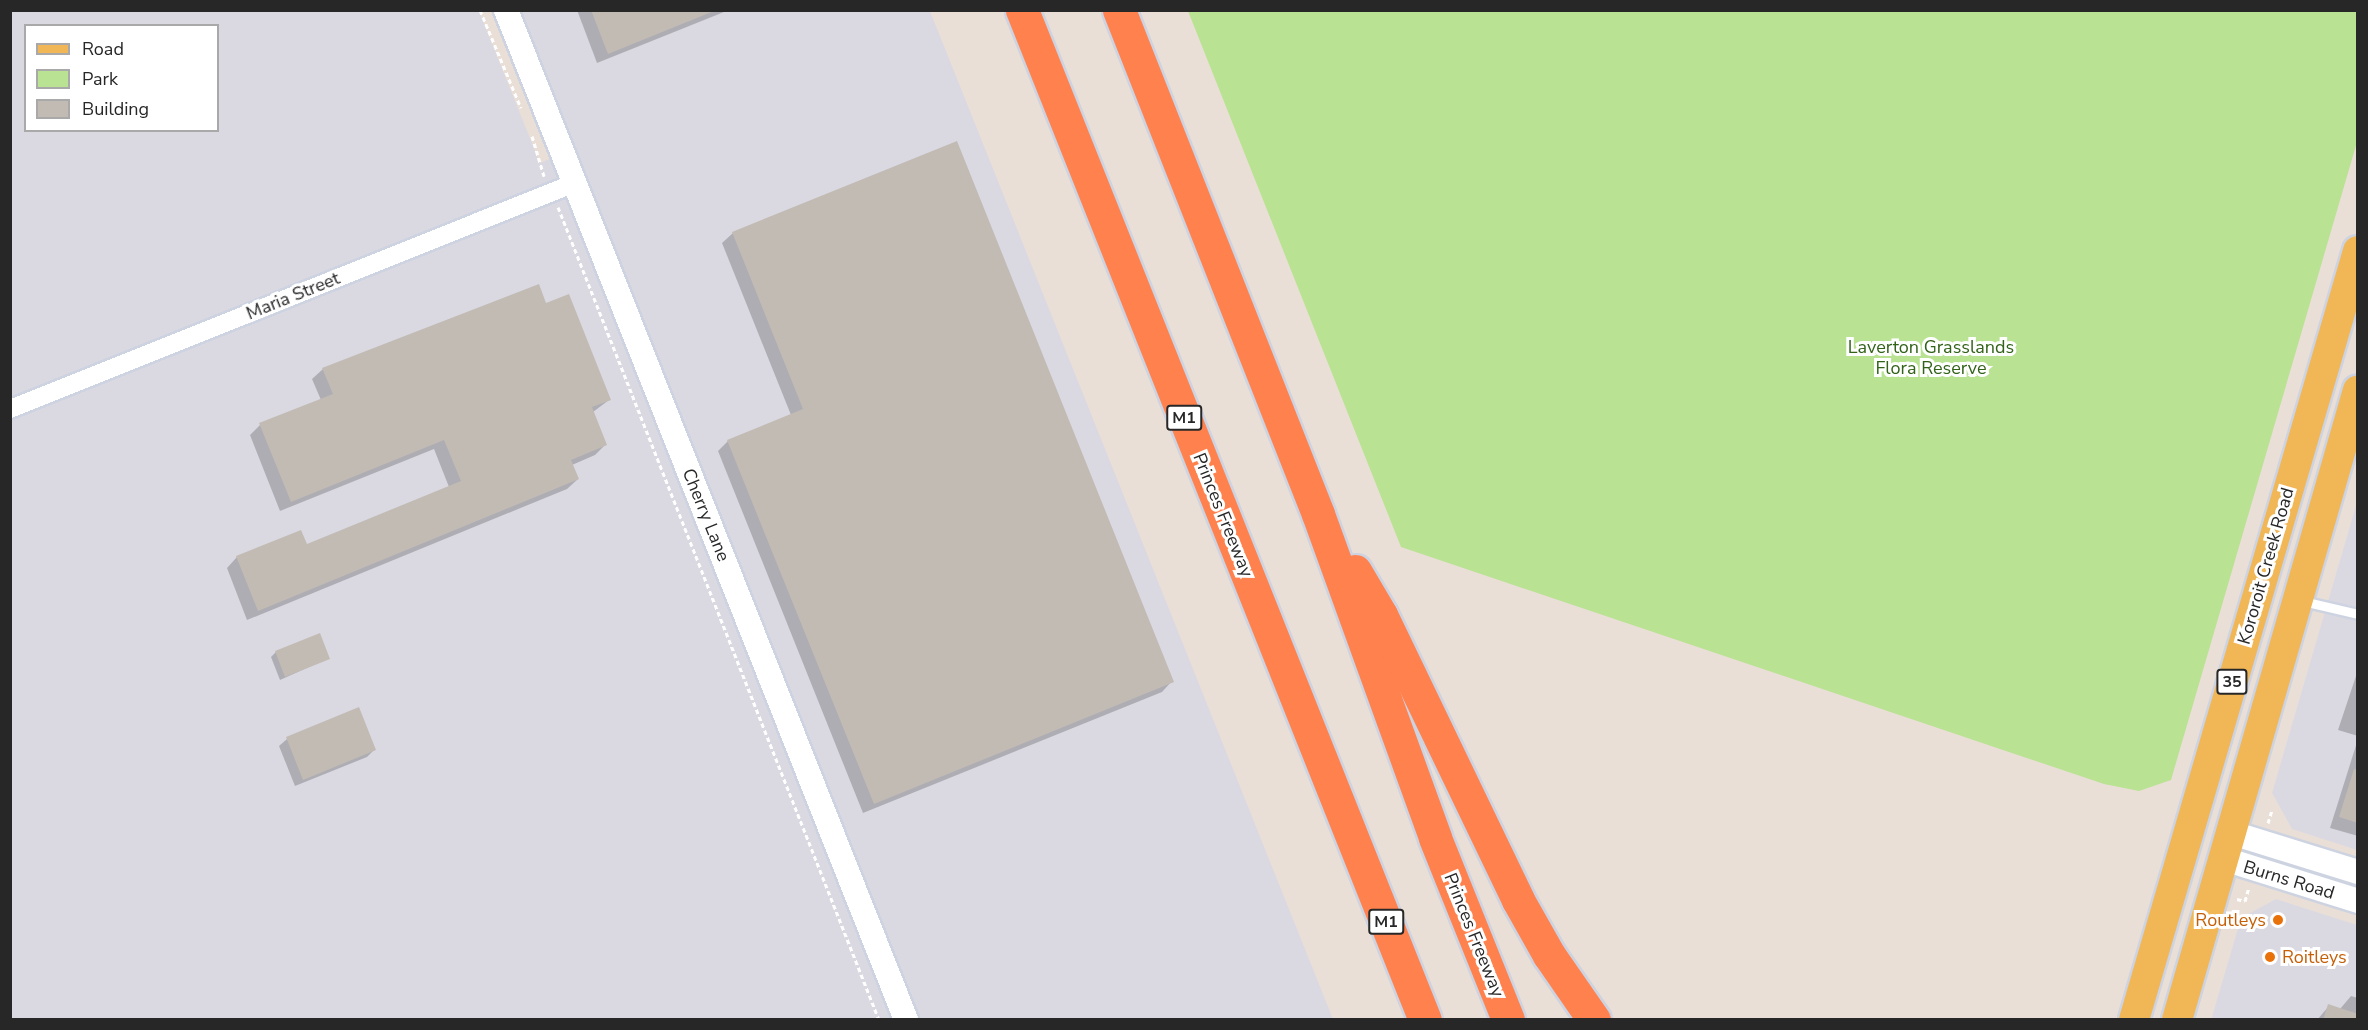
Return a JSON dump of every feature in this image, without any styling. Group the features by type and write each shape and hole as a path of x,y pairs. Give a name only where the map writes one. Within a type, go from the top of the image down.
{"highway":[{"name":"Princes Freeway","path":"1022,10 1425,1020"},
{"name":"Princes Freeway","path":"1119,10 1318,514 1435,838 1508,1020"},
{"path":"1318,514 1381,615 1518,900 1550,955 1594,1020"},
{"path":"1347,825 1419,1020"}],"main road":[{"name":"Kororoit Creek Road","path":"2134,1020 2357,256"},
{"name":"35","path":"2177,1020 2225,845 2358,390"},
{"path":"2188,833 2225,845"}],"street":[{"name":"Cherry Lane","path":"506,10 906,1020"},
{"name":"Maria Street","path":"10,409 575,183"},
{"name":"Burns Road","path":"2225,845 2356,872"},
{"name":"Burns Road","path":"2225,845 2335,894 2358,901"},
{"path":"2335,894 2356,872"}],"lane":[{"path":"2297,599 2358,614"}],"path":[{"path":"480,10 525,117"},
{"path":"529,127 542,170 553,192 879,1020"}],"shaded area":[{"path":"10,11 479,11 540,163 575,148 520,11 930,11 1333,1019 11,1019"},
{"path":"2357,502 2357,850 2292,829 2272,793"},
{"path":"2276,899 2357,925 2357,1019 2211,1020 2241,918"}],"green space":[{"name":"Laverton Grasslands Flora Reserve","path":"1188,11 2357,11 2357,142 2171,780 2139,791 2104,784 1401,547"}],"building":[{"path":"591,10 714,10 714,11 608,54"},
{"path":"957,141 1174,682 874,804 727,440 803,409 732,232"},
{"path":"539,284 546,303 569,294 611,400 592,407 607,445 571,460 579,479 258,611 236,556 301,530 307,544 461,481 444,440 291,502 259,423 333,394 322,368"},
{"path":"320,633 330,659 285,677 275,651"},
{"path":"359,707 376,750 303,780 286,737"},
{"path":"2354,769 2358,770 2358,823 2339,817"},
{"path":"2328,1004 2358,1014 2358,1020 2323,1020"}],"place":[{"name":"Routleys","path":"2278,920"},
{"name":"Roitleys","path":"2270,957"}]}
